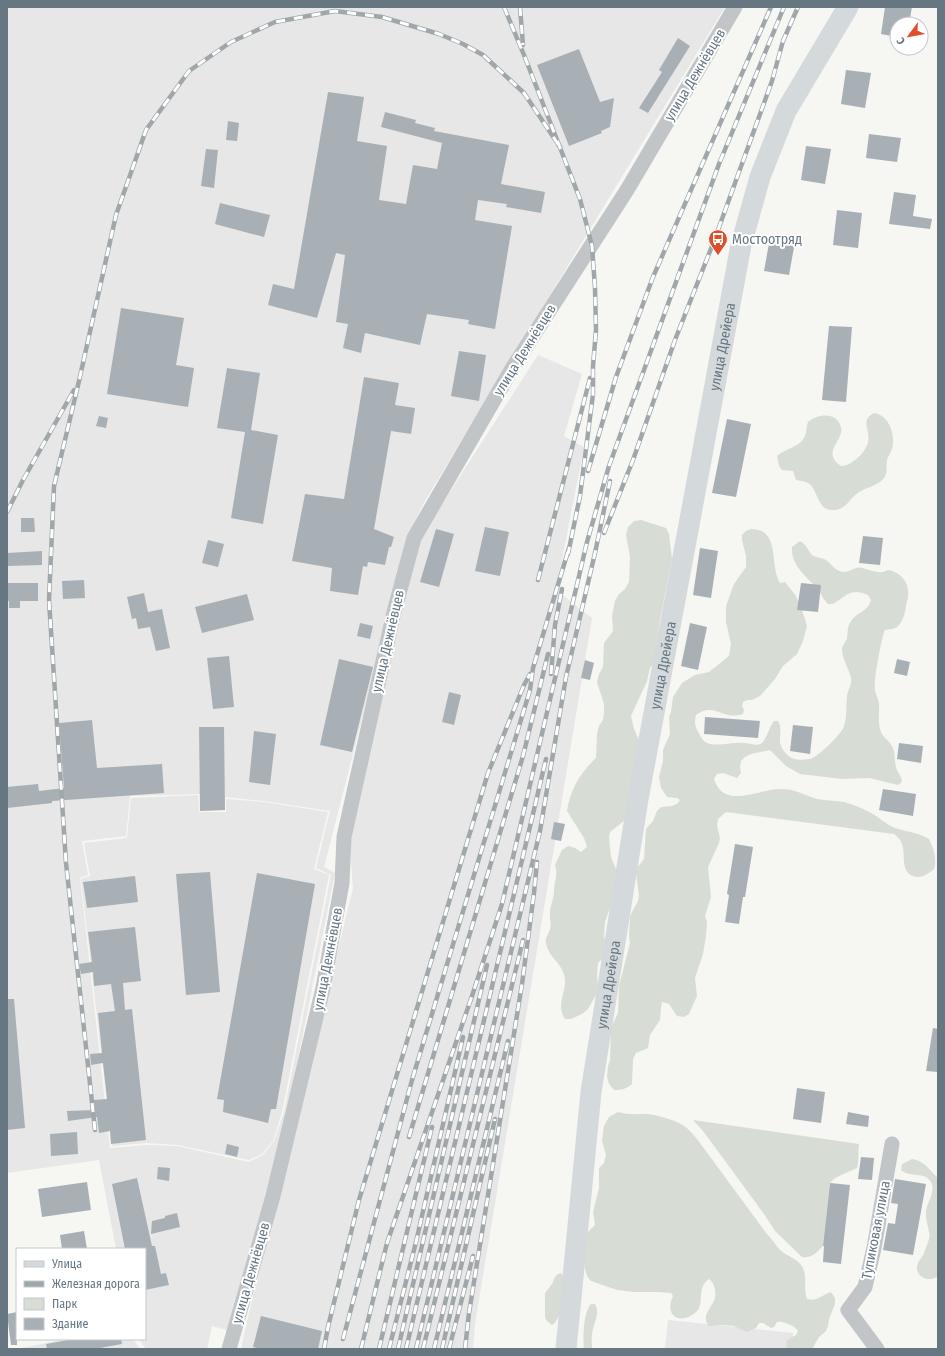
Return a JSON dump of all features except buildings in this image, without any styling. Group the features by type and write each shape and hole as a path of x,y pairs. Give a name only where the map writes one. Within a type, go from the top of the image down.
{"main road":[{"name":"улица Дрейера","path":"566,1349 593,1077 638,799 741,245 760,177 786,111 848,7"}],"street":[{"name":"улица Дежнёвцев","path":"229,1349 274,1192 323,988 342,883 344,837 394,612 414,538 513,367 627,190 735,7"},
{"name":"Тупиковая улица","path":"878,1349 848,1310 865,1287 874,1248 892,1144"}],"shaded area":[{"path":"7,7 725,7 423,504 410,532 324,867 335,873 281,1144 231,1331 212,1326 207,1349 146,1349 140,1340 146,1340 146,1248 116,1248 99,1160 7,1173","holes":["200,794 200,811 225,810 225,797 330,811 316,868 331,875 284,1112 274,1141 263,1155 249,1162 177,1146 147,1145 110,1148 80,878 88,875 82,841 126,836 130,796"]},
{"path":"538,355 582,374 564,436 584,447 556,590 592,618 475,1324 473,1349 241,1349 262,1254 353,888 349,837 419,540"},
{"path":"198,795 199,812 226,812 226,799 264,802 328,812 314,869 329,875 282,1112 273,1141 262,1154 249,1160 178,1145 147,1143 112,1146 81,879 90,876 84,843 127,838 131,798"},
{"path":"668,1320 793,1333 793,1349 665,1349"},
{"path":"61,1340 134,1340 140,1349 17,1349"}],"green space":[{"path":"874,413 884,418 890,426 892,432 893,444 887,460 886,474 881,481 859,492 842,508 835,510 826,509 820,503 814,490 807,482 796,480 793,471 782,470 779,466 777,456 802,441 806,435 808,422 821,416 831,416 839,422 841,432 833,451 833,456 835,461 841,466 850,464 858,458 867,446 869,437 866,422 867,419"},
{"path":"641,520 666,528 669,534 672,559 660,620 654,664 650,668 647,681 631,716 634,729 642,747 625,820 610,832 609,837 611,857 618,874 613,899 605,922 605,941 602,959 598,963 597,993 588,1009 582,1014 571,1019 565,1019 561,1009 565,986 564,975 560,965 547,948 546,941 551,927 550,911 554,896 556,874 555,865 562,850 568,846 581,852 587,847 584,838 567,811 568,803 577,782 596,758 597,734 599,726 603,720 604,713 604,704 597,682 603,667 604,643 613,631 612,616 615,601 629,582 630,557 626,535 628,527 634,521"},
{"path":"751,529 760,531 767,535 773,549 775,567 780,583 785,582 796,596 807,626 803,641 797,654 783,666 775,679 760,696 743,702 743,714 729,715 714,710 708,710 696,715 695,724 701,737 707,743 711,744 746,743 758,745 764,740 774,721 778,721 780,725 780,742 783,750 791,758 802,760 810,759 824,750 842,730 845,723 847,696 851,678 842,653 842,648 847,638 848,627 851,621 865,610 870,604 871,600 868,595 853,592 833,604 828,604 819,591 797,566 794,560 792,547 800,541 812,555 826,560 841,572 846,572 855,568 878,572 888,570 893,571 904,579 908,587 908,597 901,623 893,629 885,630 875,678 875,686 879,703 880,729 882,734 891,744 896,767 902,781 898,785 869,778 842,779 800,774 786,766 770,750 751,754 745,757 741,761 741,773 737,778 723,773 717,774 714,779 719,789 726,794 744,796 786,789 817,799 844,802 856,806 871,813 895,828 917,833 929,839 934,854 934,869 922,876 916,877 909,874 905,867 902,843 894,834 726,812 718,819 717,825 720,838 719,843 708,867 711,897 705,916 707,922 703,954 695,978 697,996 689,1014 684,1017 677,1016 669,1004 662,1002 660,1020 650,1035 648,1048 636,1053 633,1059 632,1084 624,1089 614,1090 609,1084 607,1077 610,1061 611,1028 618,1013 619,986 630,943 630,916 639,896 636,873 637,868 644,859 646,829 653,821 657,811 661,807 677,804 680,800 677,798 667,797 661,788 659,777 663,761 663,750 670,734 669,717 673,697 682,683 695,675 709,672 729,656 731,644 726,622 726,606 734,584 746,567 746,556 742,535"},
{"path":"618,1112 659,1116 677,1122 687,1128 697,1139 779,1249 800,1264 805,1275 805,1291 807,1299 817,1299 831,1292 835,1298 835,1304 828,1326 826,1331 819,1337 812,1349 786,1349 787,1340 796,1335 798,1331 792,1326 782,1322 777,1322 774,1327 771,1328 763,1323 759,1323 756,1328 747,1332 734,1326 709,1326 706,1317 713,1303 715,1294 713,1284 709,1279 703,1287 697,1311 686,1318 676,1317 672,1314 670,1309 673,1296 671,1293 617,1290 591,1281 586,1272 584,1258 587,1233 595,1225 593,1212 599,1188 599,1168 604,1163 606,1155 602,1141 604,1126 609,1117"},
{"path":"693,1120 859,1144 857,1168 839,1176 830,1183 823,1246 818,1251 811,1256 802,1257 775,1231 703,1131"},
{"path":"912,1159 924,1164 938,1178 938,1276 932,1279 922,1277 918,1272 917,1267 924,1253 929,1237 926,1214 932,1193 932,1186 931,1182 925,1177 921,1175 909,1174 901,1170 902,1164"},
{"path":"561,1273 563,1276 560,1310 556,1322 552,1325 546,1320 545,1317 545,1293 555,1277"},
{"path":"591,1304 595,1304 597,1310 597,1316 592,1334 592,1349 584,1349 585,1319 588,1308"}],"railway":[{"path":"504,7 580,199 592,246 596,330 593,366 593,394 580,496 568,554"},
{"path":"520,7 523,45"},
{"path":"588,471 616,377 653,277 771,7"},
{"path":"361,1349 387,1243 502,904 587,542 609,466 719,164 784,7"},
{"path":"604,533 633,460 675,340 714,241 772,81 783,41 798,7"},
{"path":"95,1130 66,863 49,600 54,486 116,215 146,130 189,71 231,42 275,22 335,11 382,17 439,34 463,44 483,55 524,93 560,147"},
{"path":"538,580 590,378"},
{"path":"7,512 23,480 74,390"},
{"path":"416,1349 540,831 566,677 610,481"},
{"path":"343,1339 412,1080 530,690 533,668 569,548"},
{"path":"551,674 555,625 562,589"},
{"path":"409,1137 523,756 548,654"},
{"path":"324,1349 359,1200 488,773 524,685 530,674"},
{"path":"406,1349 546,759"},
{"path":"465,1349 469,1313 522,984 537,862"},
{"path":"423,1349 523,940"},
{"path":"398,1349 487,965"},
{"path":"389,1349 416,1242 463,1037"},
{"path":"434,1349 508,1041"},
{"path":"442,1349 495,1119"},
{"path":"379,1349 432,1127"},
{"path":"449,1349 473,1256"}],"place":[{"name":"Мостоотряд","path":"718,256"}]}
